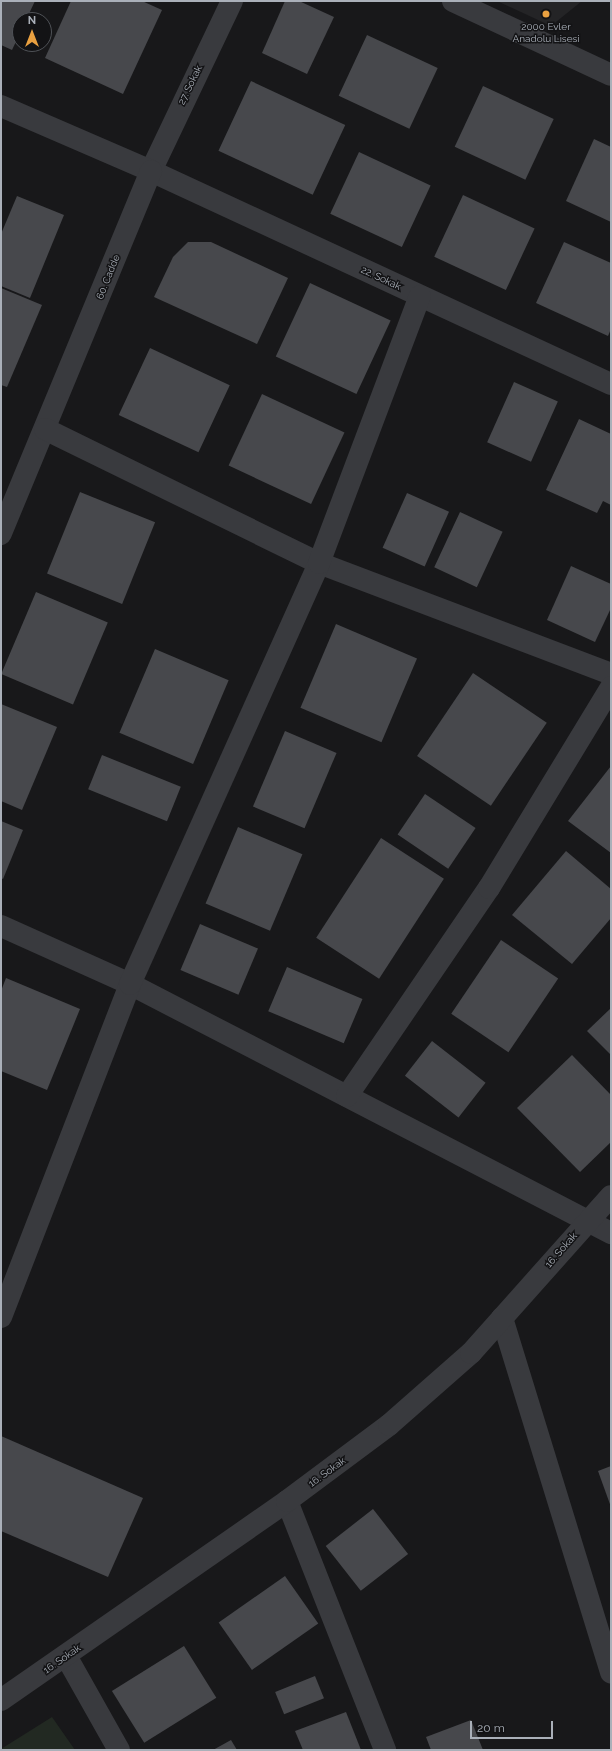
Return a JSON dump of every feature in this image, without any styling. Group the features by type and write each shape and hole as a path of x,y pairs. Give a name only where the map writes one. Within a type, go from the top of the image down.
{"street":[{"name":"27. Sokak","path":"151,172 232,1"},
{"path":"453,1 611,75"},
{"path":"1,106 151,172"},
{"name":"22. Sokak","path":"151,172 611,384"},
{"name":"60. Cadde","path":"1,534 151,172"},
{"path":"2,1313 130,984 319,563 420,296"},
{"path":"45,429 319,563 611,674"},
{"path":"347,1096 489,888 611,688"},
{"path":"1,926 130,984 589,1219 611,1233"},
{"name":"16. Sokak","path":"1,1700 287,1501 389,1425 471,1353 611,1196"},
{"path":"502,1318 611,1673"},
{"path":"287,1501 385,1750"},
{"path":"66,1656 119,1750"}],"shaded area":[{"name":"2000 Evler Anadolu Lisesi","path":"497,1 582,1 551,26"},
{"path":"52,1717 75,1750 1,1750 1,1749"}],"building":[{"path":"1,1 35,1 30,12 12,12 12,50 1,45"},
{"path":"71,1 142,1 162,10 123,94 45,58 48,52 52,52 52,43"},
{"path":"285,1 299,1 334,17 307,74 262,53"},
{"path":"367,35 438,68 409,129 339,96"},
{"path":"251,81 345,125 313,195 218,151"},
{"path":"483,86 554,119 525,180 455,147"},
{"path":"594,139 611,147 611,222 566,201"},
{"path":"359,152 431,185 402,247 330,214"},
{"path":"463,195 535,228 506,290 434,257"},
{"path":"17,196 64,215 30,298 1,286 1,234"},
{"path":"188,242 211,242 288,278 257,344 154,297 173,257"},
{"path":"564,242 611,263 611,329 608,336 536,303"},
{"path":"310,283 391,321 356,394 276,356"},
{"path":"1,288 42,305 7,387 1,385"},
{"path":"150,348 230,385 198,452 119,415"},
{"path":"514,382 558,402 531,462 487,442"},
{"path":"262,394 344,432 311,504 229,466"},
{"path":"579,419 611,434 611,505 603,501 597,513 546,490"},
{"path":"80,492 155,522 122,604 47,574"},
{"path":"407,493 449,512 425,567 383,548"},
{"path":"460,512 503,532 477,587 434,567"},
{"path":"571,566 611,584 611,608 595,642 547,620"},
{"path":"36,592 108,622 73,704 1,674"},
{"path":"336,624 417,658 381,742 300,708"},
{"path":"155,649 229,680 193,764 119,733"},
{"path":"473,673 547,723 491,806 417,756"},
{"path":"1,704 57,727 22,810 1,801"},
{"path":"285,731 337,753 305,828 253,806"},
{"path":"102,755 181,787 167,821 88,789"},
{"path":"611,766 611,853 568,821"},
{"path":"425,794 476,828 448,869 398,835"},
{"path":"1,821 23,830 3,879 1,878"},
{"path":"238,827 302,854 270,931 206,903"},
{"path":"381,838 444,879 379,979 316,938"},
{"path":"566,851 611,889 611,918 572,964 512,915"},
{"path":"200,924 258,949 238,995 180,970"},
{"path":"501,940 558,979 508,1052 451,1014"},
{"path":"287,967 362,999 344,1043 268,1011"},
{"path":"6,978 80,1009 47,1090 1,1071 1,991"},
{"path":"611,1008 611,1055 587,1031"},
{"path":"432,1041 486,1083 458,1118 405,1076"},
{"path":"572,1055 611,1095 611,1142 580,1172 517,1108"},
{"path":"1,1436 143,1498 108,1577 1,1531"},
{"path":"611,1466 611,1507 598,1471"},
{"path":"373,1509 408,1554 361,1591 326,1546"},
{"path":"285,1576 318,1624 252,1670 219,1622"},
{"path":"184,1646 216,1698 144,1743 112,1691"},
{"path":"315,1676 324,1698 284,1714 275,1692"},
{"path":"346,1712 361,1750 303,1750 295,1731"},
{"path":"471,1720 483,1750 431,1750 426,1737"},
{"path":"231,1740 237,1750 213,1750"}],"place":[{"name":"2000 Evler Anadolu Lisesi","path":"546,14"}]}
